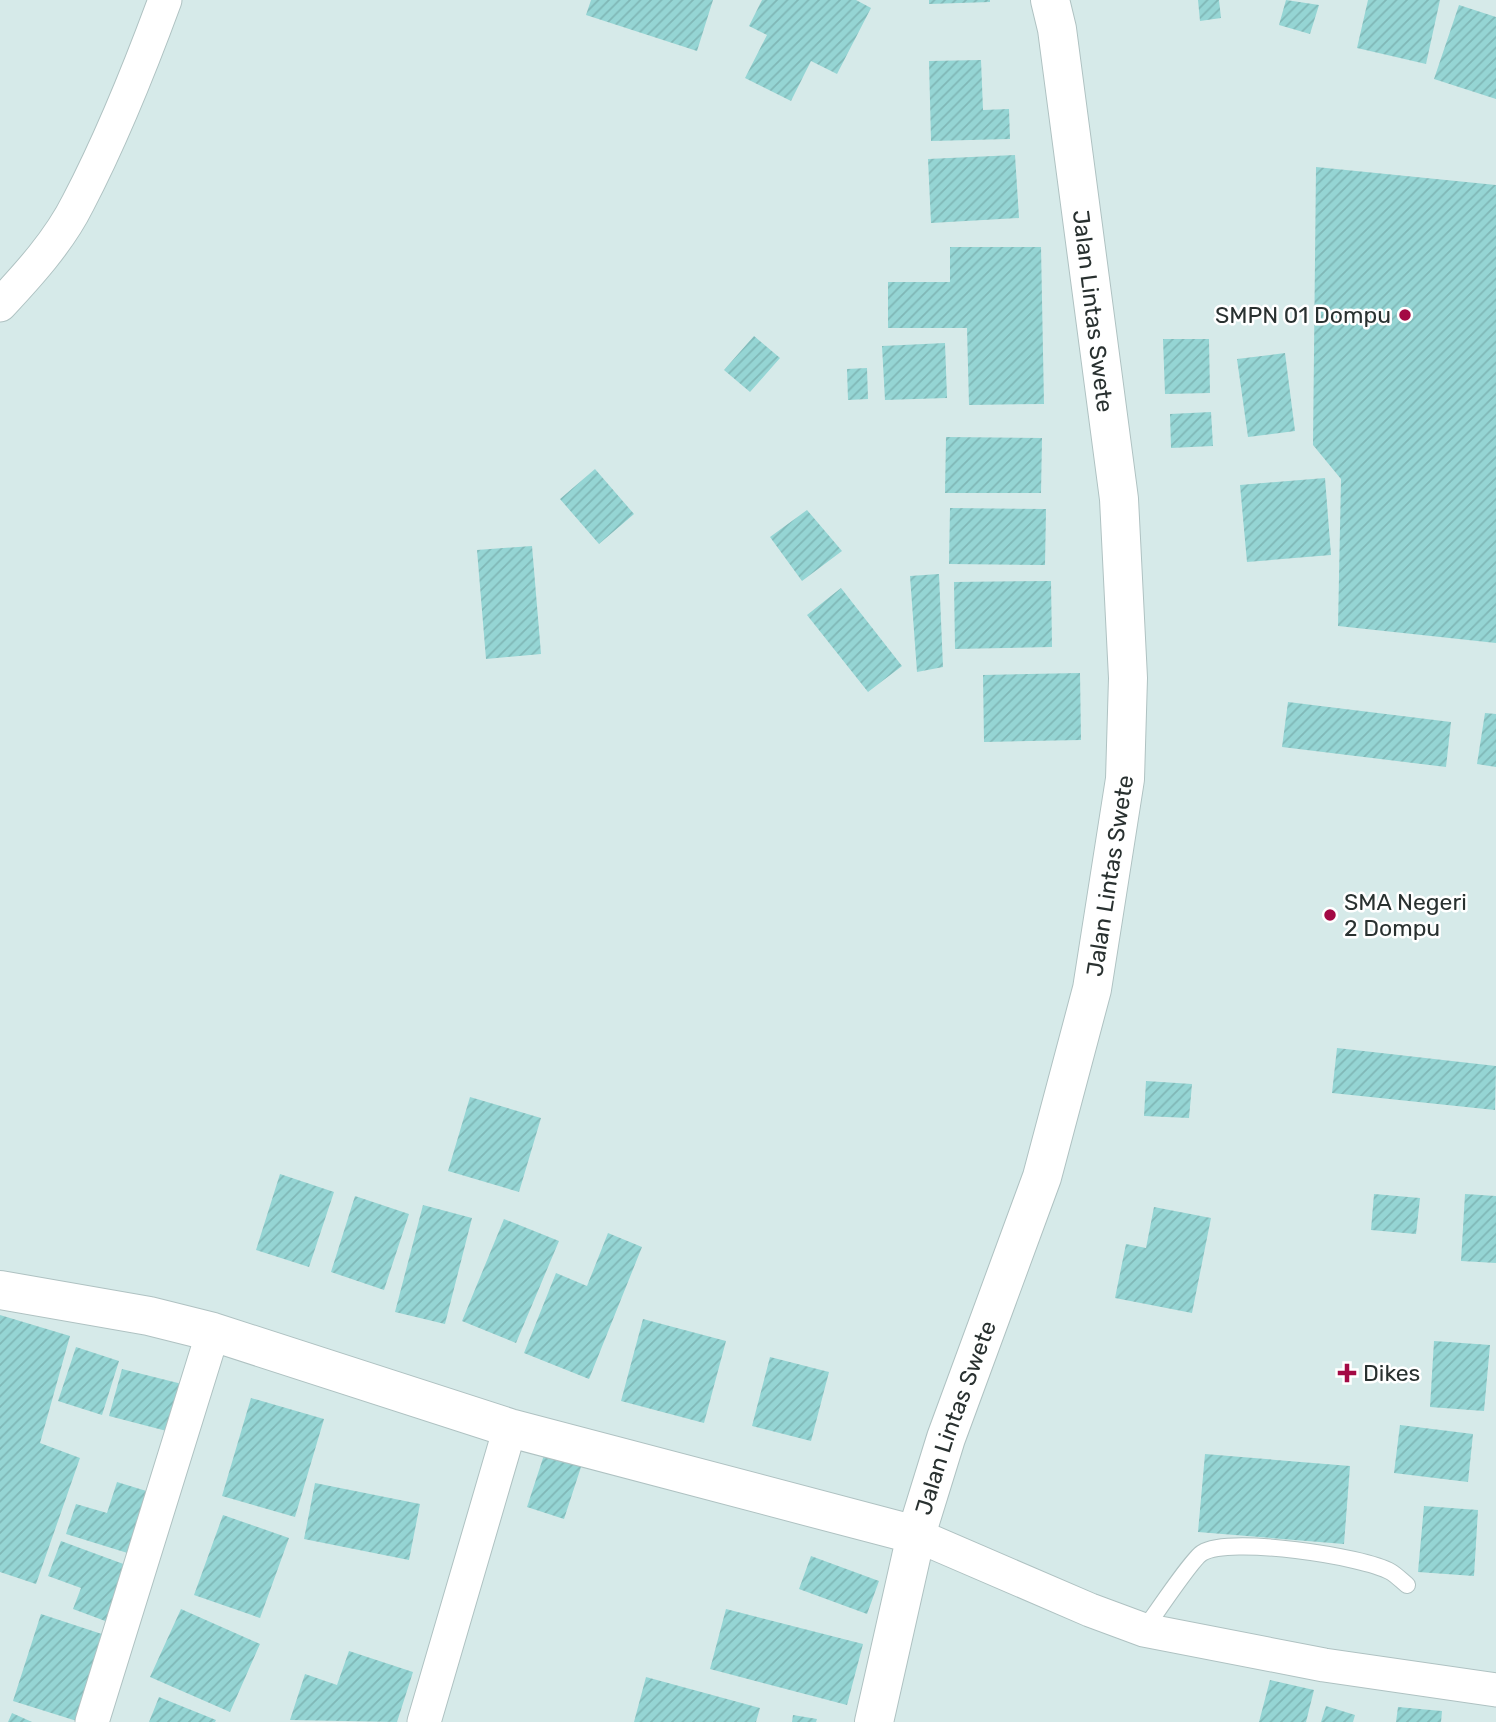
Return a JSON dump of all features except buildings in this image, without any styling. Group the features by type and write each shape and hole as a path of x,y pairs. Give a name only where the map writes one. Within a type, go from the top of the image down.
{"main road":[{"name":"Jalan Lintas Swete","path":"874,1722 916,1535 946,1438 1042,1177 1092,989 1125,779 1128,678 1119,499 1057,29 1050,0"},
{"path":"0,1290 149,1316 213,1332 510,1428 916,1535"}],"street":[{"path":"0,305 34,269 78,204 145,56 165,0"},
{"path":"92,1722 213,1332"},
{"path":"424,1722 510,1428"},
{"path":"916,1535 1090,1610 1144,1630 1324,1665 1496,1690"}],"lane":[{"path":"1144,1630 1202,1553 1227,1546 1250,1544 1363,1562 1390,1571 1407,1585"}],"place":[{"name":"SMPN 01 Dompu","path":"1405,315"},
{"name":"SMA Negeri 2 Dompu","path":"1330,915"},
{"name":"Dikes","path":"1347,1373"}]}
